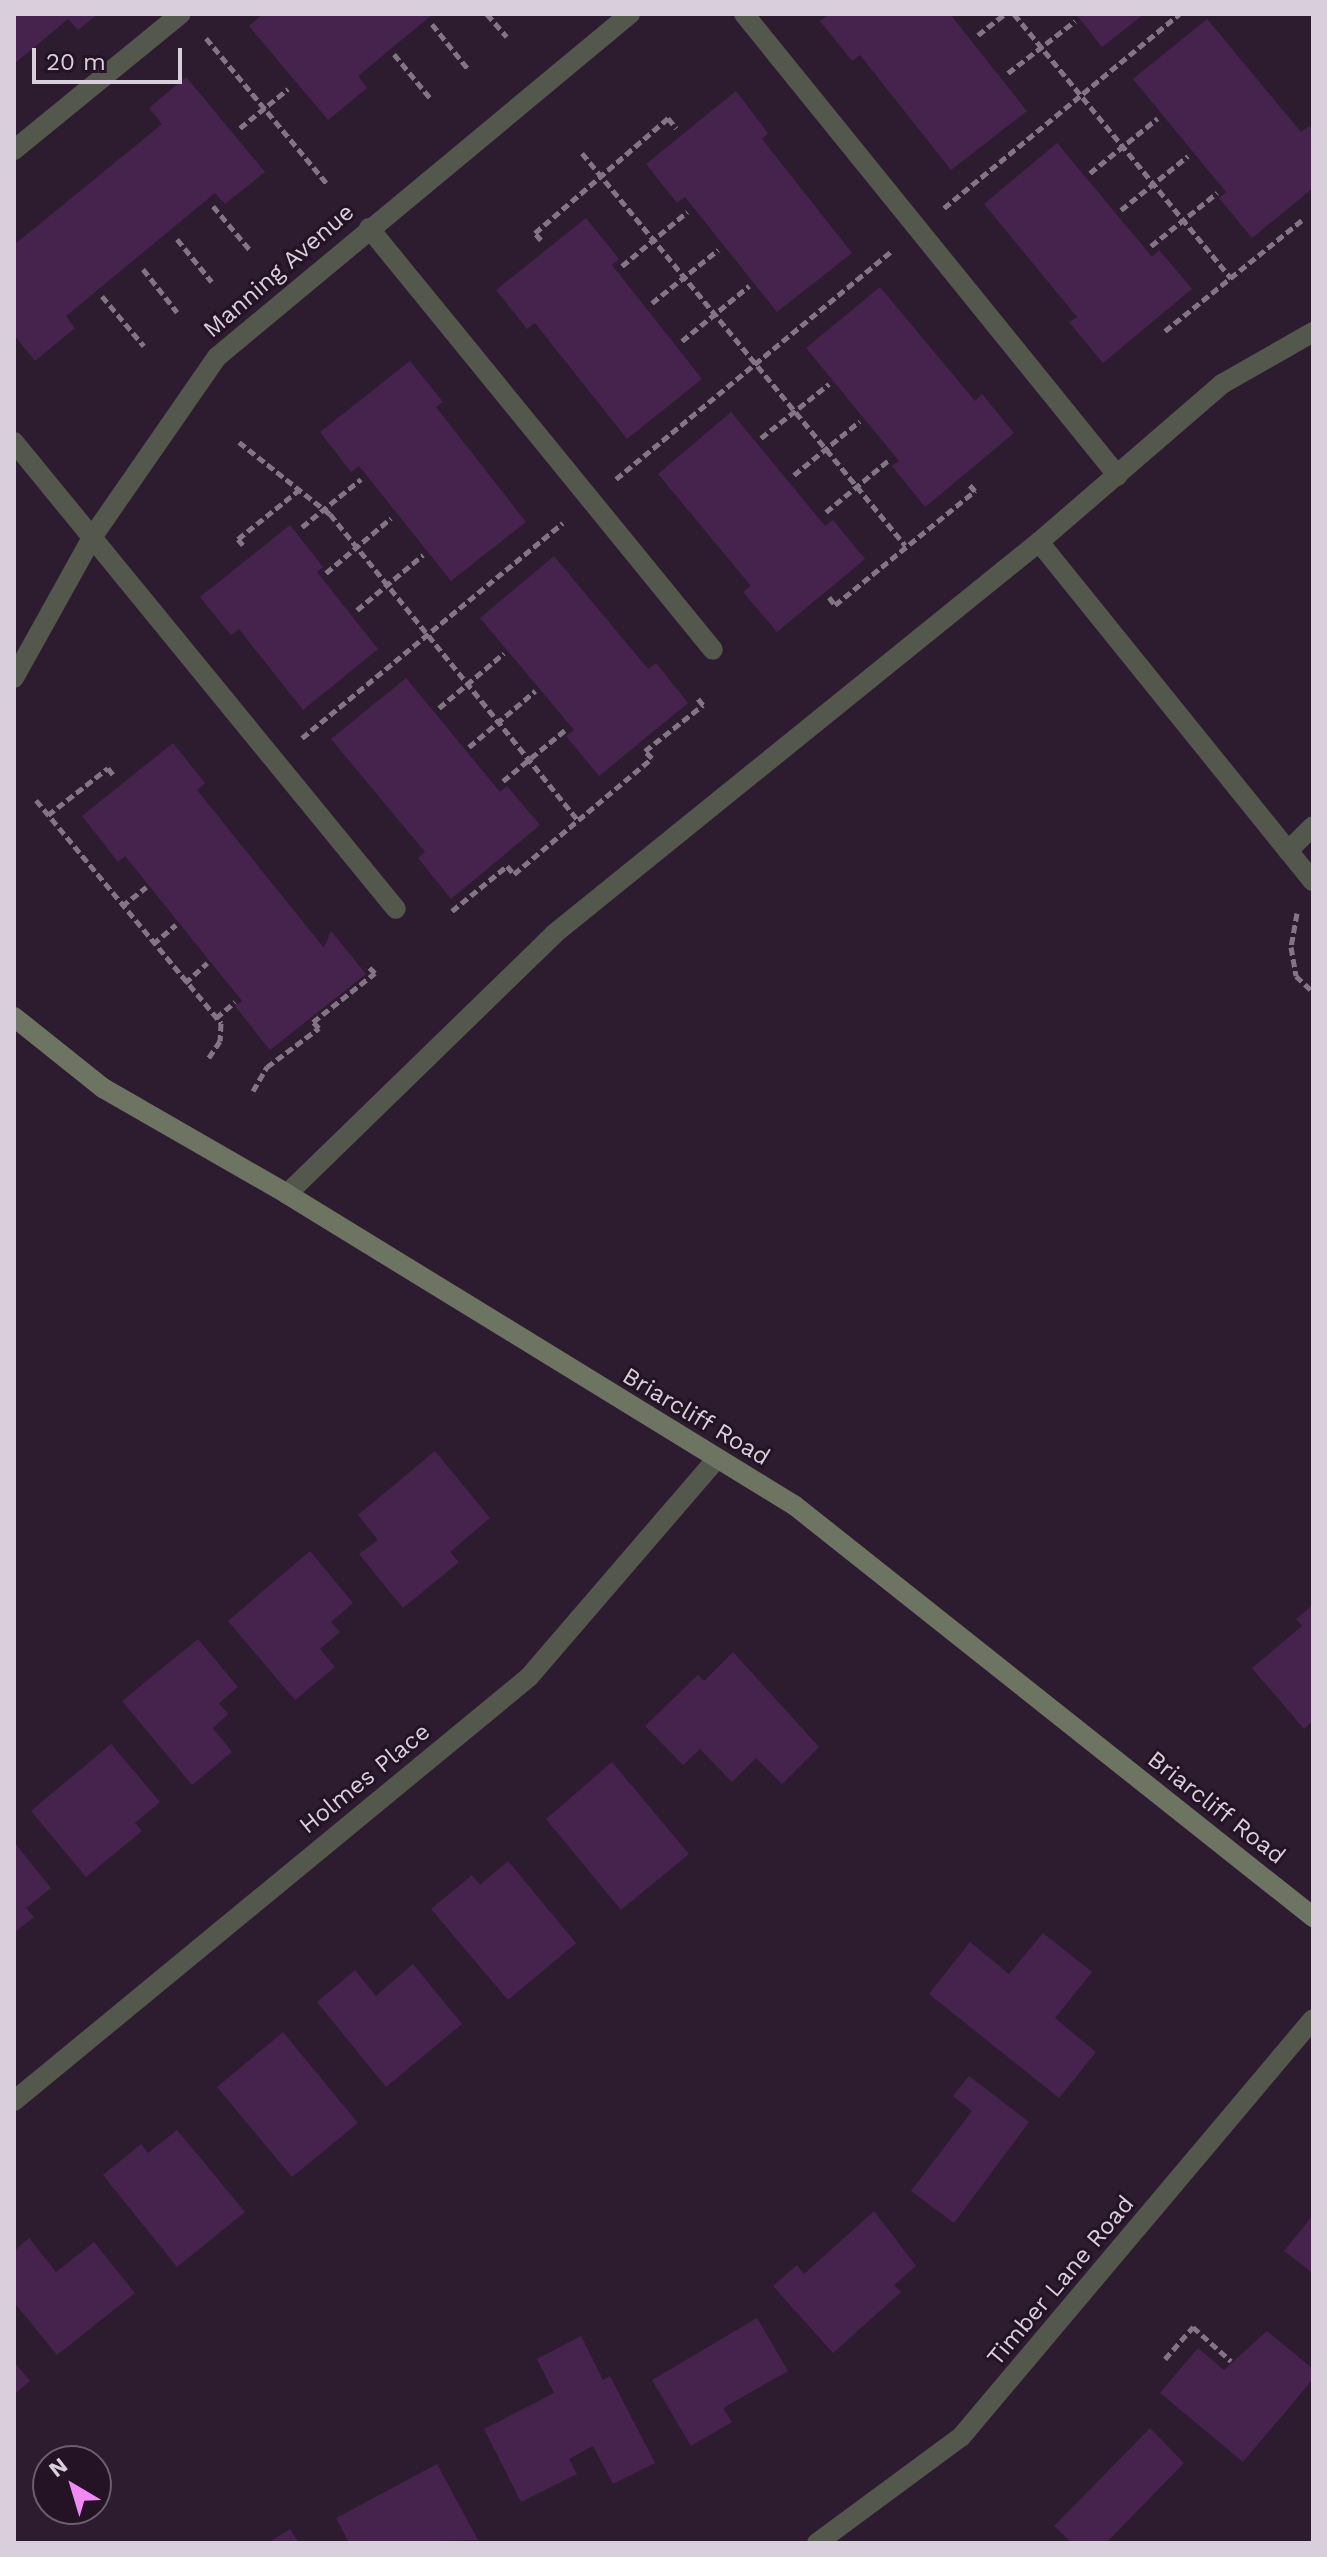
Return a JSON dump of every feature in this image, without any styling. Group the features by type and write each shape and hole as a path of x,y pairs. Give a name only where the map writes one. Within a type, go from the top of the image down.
{"street":[{"path":"14,150 181,14"},
{"name":"Manning Avenue","path":"14,678 93,536 217,357 630,14"},
{"path":"744,14 1118,476"},
{"path":"369,228 713,650"},
{"path":"287,1194 554,934 1039,542 1222,384 1313,332"},
{"path":"14,442 396,909"},
{"path":"1039,542 1313,881"},
{"path":"1288,851 1313,826"},
{"name":"Briarcliff Road","path":"14,1017 103,1088 287,1194 715,1461 794,1505 1313,1917"},
{"name":"Holmes Place","path":"14,2101 529,1677 715,1461"},
{"name":"Timber Lane Road","path":"817,2543 961,2437 1313,2019"}],"path":[{"path":"487,14 507,37"},
{"path":"978,35 1005,14"},
{"path":"1014,14 1231,278"},
{"path":"944,208 1084,97 1179,14"},
{"path":"1008,73 1075,21"},
{"path":"432,24 468,69"},
{"path":"204,36 328,185"},
{"path":"394,54 431,99"},
{"path":"240,128 288,89"},
{"path":"541,240 535,233 668,118 676,128"},
{"path":"1090,173 1158,118"},
{"path":"582,153 905,545"},
{"path":"1121,210 1188,156"},
{"path":"1151,246 1217,193"},
{"path":"213,206 250,250"},
{"path":"622,266 687,212"},
{"path":"1165,331 1302,220"},
{"path":"177,239 212,282"},
{"path":"615,479 898,246"},
{"path":"652,303 718,250"},
{"path":"143,269 177,312"},
{"path":"682,341 749,286"},
{"path":"102,296 144,346"},
{"path":"761,438 829,384"},
{"path":"794,475 860,421"},
{"path":"239,442 324,510 470,682 579,821"},
{"path":"826,512 890,459"},
{"path":"302,527 361,479"},
{"path":"829,597 835,605 975,491 968,483"},
{"path":"243,545 238,539 299,490"},
{"path":"289,749 572,516"},
{"path":"326,573 391,518"},
{"path":"357,610 423,555"},
{"path":"439,708 504,653"},
{"path":"469,747 535,691"},
{"path":"452,911 507,866 514,874 652,758 645,751 703,705 696,696"},
{"path":"503,781 565,730"},
{"path":"48,815 108,768 114,776"},
{"path":"36,800 216,1018 220,1041 207,1060"},
{"path":"122,906 146,887"},
{"path":"1298,908 1291,947 1296,976 1313,992"},
{"path":"153,944 176,925"},
{"path":"185,983 207,963"},
{"path":"253,1091 267,1067 319,1028 313,1022 375,973 368,966"},
{"path":"216,1018 235,1002"},
{"path":"1165,2359 1193,2327 1231,2361"}],"building":[{"path":"14,14 98,14 78,30 68,19 14,64"},
{"path":"263,14 433,14 358,76 367,88 328,120 249,26"},
{"path":"829,14 950,14 1027,111 951,170 860,55 852,61 820,21"},
{"path":"1076,14 1144,14 1102,47"},
{"path":"1207,19 1301,132 1309,126 1313,131 1313,188 1252,238 1219,198 1226,192 1133,79"},
{"path":"186,77 265,172 225,204 215,193 66,316 75,328 35,361 14,335 14,245 162,124 149,108"},
{"path":"736,91 768,133 762,139 852,253 777,312 685,197 677,203 646,164"},
{"path":"1057,143 1152,257 1159,250 1192,289 1103,363 1069,322 1077,317 984,204"},
{"path":"586,218 619,259 612,265 702,379 627,439 535,323 527,329 496,290"},
{"path":"880,287 975,401 982,394 1014,433 925,507 892,466 899,461 806,348"},
{"path":"410,361 443,402 436,407 526,522 451,581 359,466 351,472 320,432"},
{"path":"731,412 825,526 833,520 865,559 777,632 743,592 751,586 658,474"},
{"path":"290,525 323,567 317,572 378,649 303,710 239,629 231,635 200,597"},
{"path":"554,556 648,669 656,663 688,703 599,776 566,736 574,730 480,618"},
{"path":"406,678 500,792 507,786 540,825 451,899 418,858 425,852 331,739"},
{"path":"173,743 205,783 197,790 324,948 331,931 366,974 270,1050 235,1006 242,1001 125,856 118,862 82,816"},
{"path":"435,1451 490,1518 450,1552 459,1562 403,1608 359,1554 378,1540 358,1515"},
{"path":"310,1551 353,1603 331,1622 340,1632 320,1649 335,1667 295,1700 228,1621"},
{"path":"1313,1605 1313,1721 1304,1729 1252,1668 1302,1626 1296,1619"},
{"path":"198,1639 238,1687 219,1703 228,1714 213,1728 232,1752 192,1785 122,1701"},
{"path":"733,1652 819,1747 782,1784 756,1758 732,1782 700,1749 683,1765 645,1726 698,1675 704,1681"},
{"path":"111,1744 160,1802 135,1823 142,1831 86,1877 31,1811"},
{"path":"612,1762 689,1854 621,1910 546,1819"},
{"path":"14,1842 51,1888 26,1908 34,1917 14,1933"},
{"path":"508,1861 576,1943 508,2000 431,1909 472,1875 480,1885"},
{"path":"1043,1933 1092,1972 1055,2018 1096,2052 1059,2098 929,1994 970,1942 1009,1974"},
{"path":"413,1964 462,2024 386,2087 317,2002 355,1970 376,1996"},
{"path":"283,2032 358,2123 292,2177 217,2087"},
{"path":"969,2076 1029,2122 954,2223 911,2191 972,2111 953,2096"},
{"path":"177,2130 245,2212 177,2267 103,2175 141,2144 148,2153"},
{"path":"874,2211 916,2266 894,2285 901,2292 833,2353 773,2286 797,2265 804,2274"},
{"path":"1313,2215 1313,2273 1284,2251"},
{"path":"29,2238 56,2272 94,2242 135,2293 57,2355 14,2302 14,2251"},
{"path":"757,2318 788,2371 723,2408 732,2422 691,2446 652,2380"},
{"path":"1267,2331 1313,2369 1313,2379 1243,2462 1160,2393 1198,2348 1224,2370"},
{"path":"581,2336 603,2380 610,2376 655,2463 613,2484 593,2446 569,2459 577,2474 521,2502 484,2429 554,2393 537,2359"},
{"path":"14,2362 30,2381 14,2394"},
{"path":"1150,2428 1184,2463 1106,2543 1072,2543 1054,2526"},
{"path":"437,2464 478,2540 349,2543 336,2518"},
{"path":"290,2529 299,2543 268,2543"}]}
